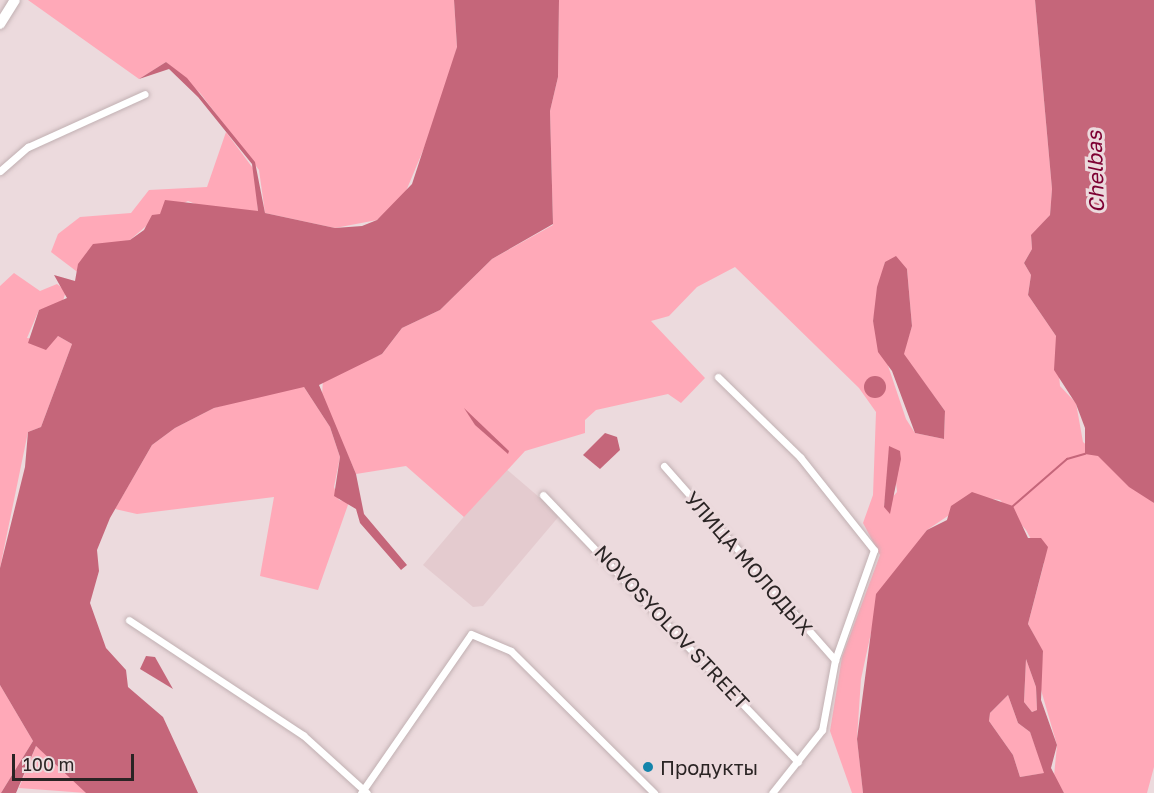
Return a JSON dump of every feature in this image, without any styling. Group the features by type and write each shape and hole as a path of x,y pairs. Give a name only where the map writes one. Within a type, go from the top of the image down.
{"main road":[{"path":"0,24 15,0"}],"street":[{"path":"0,171 28,147 146,94"},
{"path":"718,377 800,457 870,541 873,556 835,660 822,730 772,793"},
{"name":"УЛИЦА МОЛОДЫХ","path":"664,466 835,660"},
{"name":"NOVOSYOLOV STREET","path":"543,495 798,762"},
{"path":"129,620 293,728 363,792 471,634 511,651 654,793"}],"shaded area":[{"path":"28,0 454,0 457,47 445,98 404,196 377,220 335,228 265,213 259,170 200,93 166,62 139,79"},
{"path":"559,0 1035,0 1052,189 1050,215 1031,236 1032,249 1024,263 1031,275 1028,295 1056,336 1060,386 1076,403 1083,442 1154,503 1154,767 1147,793 1064,793 1054,776 1057,745 1039,683 1043,652 1028,624 1044,563 1026,530 1000,500 976,497 927,530 877,605 861,679 857,738 863,793 852,793 830,731 842,657 880,555 863,523 873,495 876,412 859,388 735,267 697,287 669,316 651,321 705,378 681,403 668,394 596,410 585,420 585,433 525,451 464,517 406,466 356,474 322,396 323,379 382,354 402,328 440,310 492,259 553,225 550,111 558,77","holes":["885,262 907,269 912,326 903,354 945,411 944,439 915,433 906,419 873,321","901,458 895,472 897,492 884,507 890,463"]},
{"path":"226,132 255,171 258,212 210,210 188,201 160,214 130,240 87,252 80,274 51,252 58,234 80,217 131,213 149,190 207,187"},
{"path":"14,273 40,291 57,284 66,291 62,304 39,310 27,338 52,341 58,336 72,344 41,427 28,432 0,568 0,286"},
{"path":"290,386 304,387 330,427 340,457 334,487 339,500 349,502 318,590 260,576 274,497 137,514 115,509 152,445 175,428 214,408"},
{"path":"505,468 560,515 483,606 473,607 423,565"},
{"path":"1026,659 1036,687 1037,710 1032,712 1024,702"},
{"path":"0,685 33,741 1,793 0,793"},
{"path":"1008,695 1018,723 1030,732 1045,773 1020,777 1013,755 989,721 990,713"},
{"path":"36,746 66,771 86,793 19,788"}],"water":[{"path":"454,0 559,0 558,77 550,111 553,224 492,259 440,310 402,328 382,354 319,385 356,474 364,514 407,565 401,570 360,523 356,509 334,496 340,457 330,427 304,387 214,408 175,428 152,445 110,518 97,550 99,571 90,603 106,648 126,670 128,687 163,717 198,793 86,793 36,746 16,793 1,793 33,741 0,685 0,568 25,467 28,432 41,427 72,344 58,336 46,350 28,343 39,310 67,298 54,275 75,281 78,264 93,244 130,240 144,230 152,215 160,214 165,200 258,211 252,164 198,97 169,69 139,79 166,62 187,78 255,162 265,213 335,228 362,226 377,220 412,184 457,47"},
{"name":"Chelbas","path":"1035,0 1154,0 1154,503 1129,487 1098,456 1085,454 1085,428 1076,404 1054,370 1056,336 1028,295 1031,275 1024,263 1032,249 1031,235 1050,215 1052,189"},
{"path":"896,256 907,269 912,326 904,354 945,411 944,439 915,433 892,371 878,352 873,321 877,287 885,262"},
{"path":"875,376 883,379 886,387 883,395 875,398 867,395 864,387 867,379"},
{"path":"464,408 509,451 508,454 475,425"},
{"path":"605,433 617,437 620,450 600,469 583,455"},
{"path":"889,446 900,451 901,459 890,514 884,507"},
{"path":"972,492 1013,506 1028,538 1041,538 1048,547 1028,624 1043,651 1041,700 1057,745 1051,768 1064,793 863,793 857,739 876,594 927,530 947,520 951,506","holes":["1026,659 1036,687 1037,710 1032,712 1024,702","1008,695 1018,723 1030,732 1044,773 1020,777 1013,755 989,721 990,713"]},
{"path":"146,656 155,657 173,689 140,669"}],"waterway":[{"path":"1013,506 1067,459 1085,454"}],"place":[{"name":"Продукты","path":"648,767"}]}
